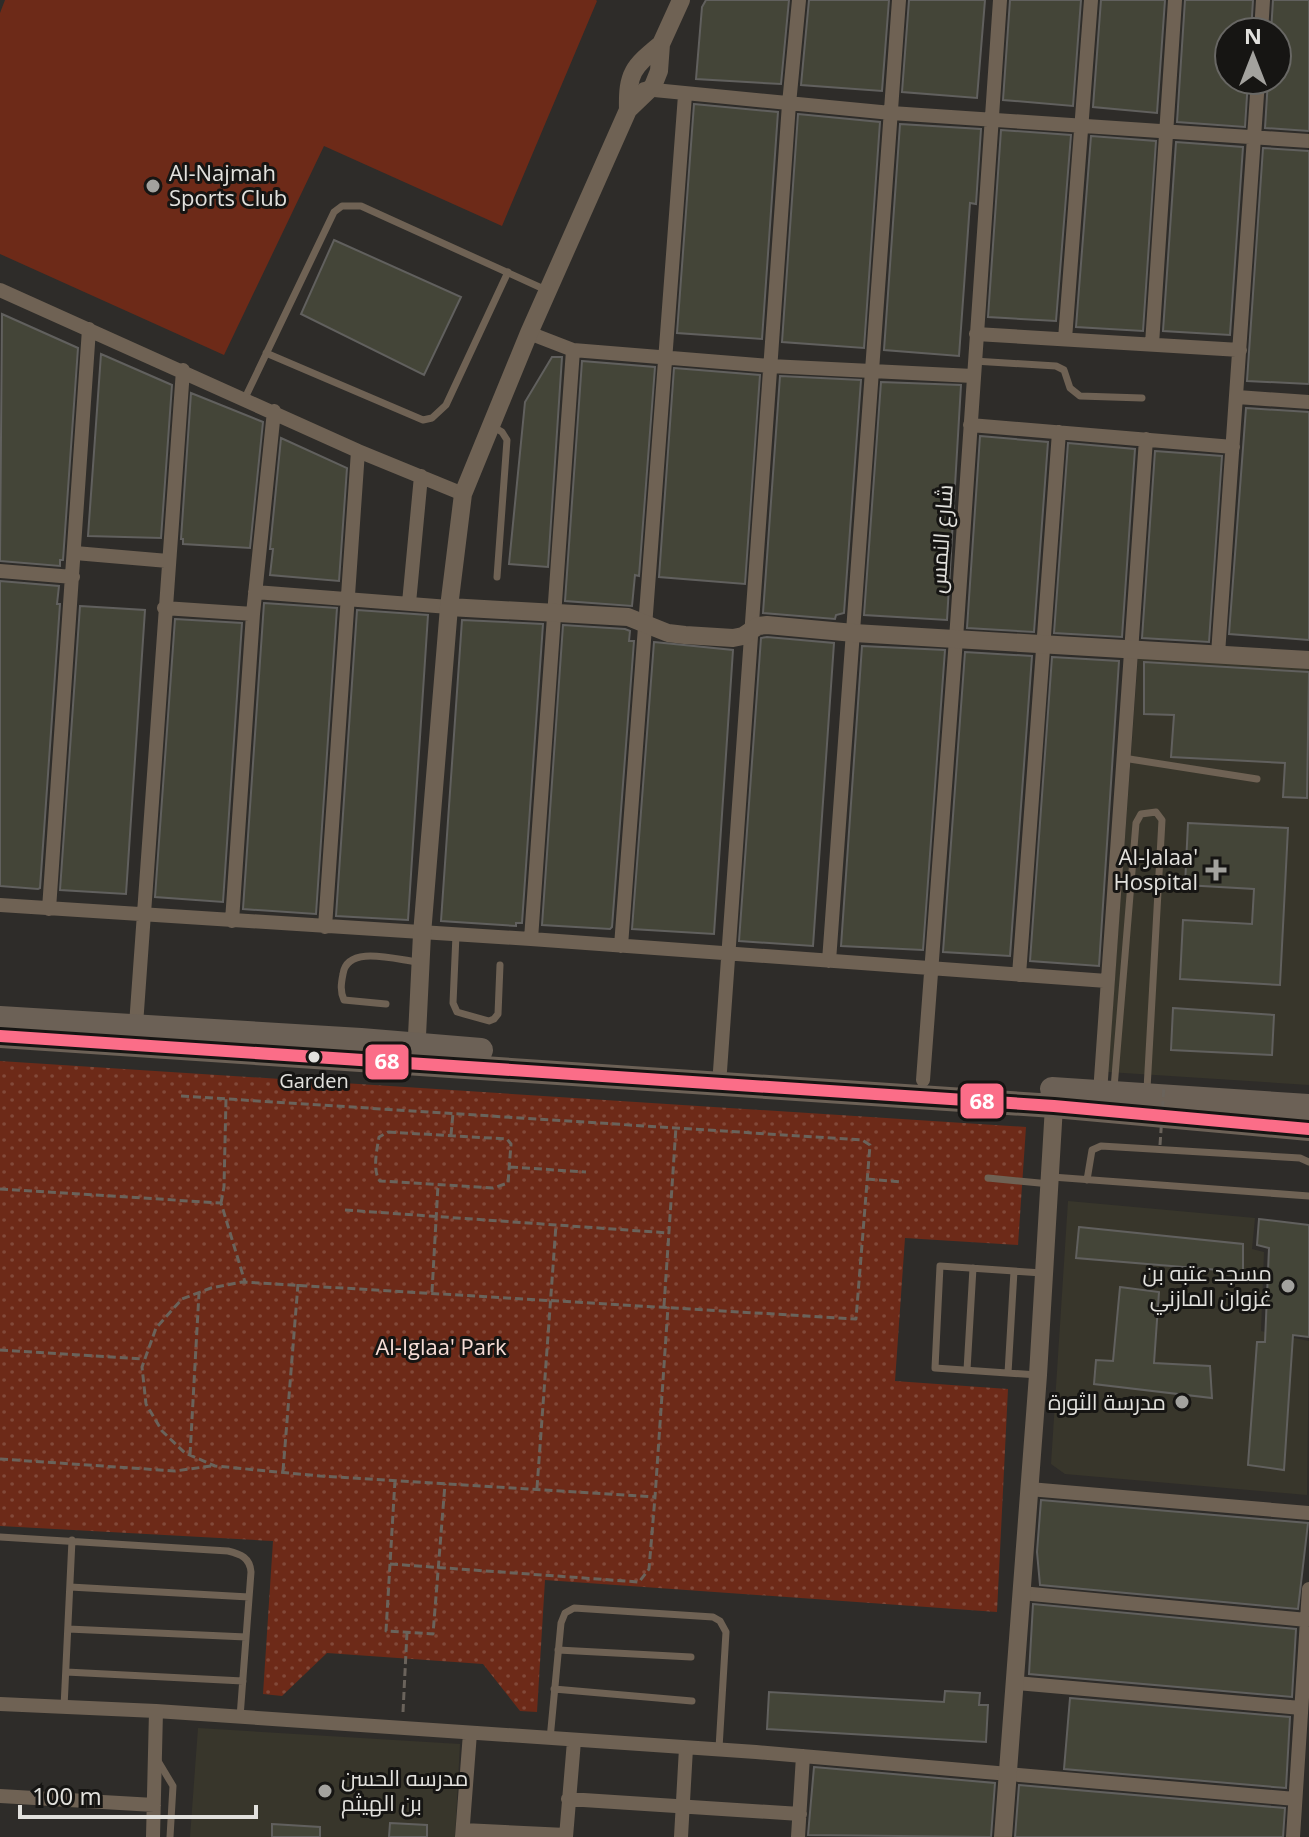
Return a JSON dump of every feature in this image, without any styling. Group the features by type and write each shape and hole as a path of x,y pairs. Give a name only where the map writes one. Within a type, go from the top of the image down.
{"highway":[{"path":"0,1018 136,1025 416,1053 1054,1106 1301,1117"},
{"path":"0,1036 416,1053 1106,1093 1155,1091 1301,1117"}],"street":[{"path":"628,110 650,91 659,71 661,44 681,0"},
{"path":"720,1071 799,0"},
{"path":"829,961 899,0"},
{"name":"شارع النمس","path":"923,1080 1000,0"},
{"path":"1065,339 1091,0"},
{"path":"1152,344 1175,0"},
{"path":"416,1053 422,934 449,607 463,494 529,333 628,110 629,82 634,67 661,44"},
{"path":"621,946 665,357 680,93 659,71 641,61"},
{"path":"629,82 650,91 891,113 1309,141"},
{"path":"1218,654 1257,96"},
{"path":"0,292 183,370 358,451 463,494"},
{"path":"49,909 89,329"},
{"path":"529,333 573,350 770,366 873,370 974,368"},
{"path":"976,334 1240,350"},
{"path":"531,939 573,350"},
{"path":"136,1025 183,370"},
{"path":"1237,397 1309,402"},
{"path":"232,921 253,614 274,411"},
{"path":"970,425 1233,447"},
{"path":"1019,975 1059,432"},
{"path":"1106,1093 1107,981 1146,439"},
{"path":"325,927 358,451"},
{"path":"409,603 421,476"},
{"path":"75,553 168,561"},
{"path":"0,571 73,577"},
{"path":"255,592 628,617 668,633 685,635 733,638 767,625 1309,660"},
{"path":"164,608 253,614"},
{"path":"0,905 531,939 1107,981"},
{"path":"1003,1837 1038,1375 1054,1106"},
{"path":"1029,1489 1309,1513"},
{"path":"1293,1837 1309,1589"},
{"path":"1021,1593 1307,1620"},
{"path":"1015,1683 1301,1708"},
{"path":"0,1704 156,1711 803,1756 1295,1799"},
{"path":"153,1837 156,1711"},
{"path":"470,1733 462,1834 566,1836 574,1741"},
{"path":"681,1837 686,1748"},
{"path":"798,1837 803,1756"},
{"path":"0,1796 154,1805"},
{"path":"568,1799 800,1814"}],"lane":[{"path":"245,398 334,212 342,206 361,206 548,290"},
{"path":"266,353 423,420 432,418 446,405 508,272"},
{"path":"974,368 1056,366 1064,370 1070,388 1080,396 1142,398"},
{"path":"490,425 502,432 507,440 497,577"},
{"path":"1123,758 1257,779"},
{"path":"1106,1093 1136,823 1141,814 1156,812 1162,820 1155,1091"},
{"path":"456,935 453,1003 457,1012 489,1021 494,1019 498,1014 500,965"},
{"path":"386,1004 344,1000 341,988 344,967 349,960 359,955 420,962"},
{"path":"1087,1180 1092,1150 1101,1146 1309,1161"},
{"path":"988,1178 1087,1180 1309,1196"},
{"path":"1038,1375 935,1368 940,1266 1044,1273"},
{"path":"967,1370 973,1268"},
{"path":"1008,1373 1014,1271"},
{"path":"0,1537 238,1553 250,1565 240,1717"},
{"path":"64,1707 72,1540"},
{"path":"70,1587 249,1597"},
{"path":"550,1739 558,1650 565,1613 574,1608 713,1617 720,1621 726,1632 719,1750"},
{"path":"68,1629 246,1637"},
{"path":"558,1650 691,1657"},
{"path":"66,1672 243,1681"},
{"path":"554,1689 692,1701"},
{"path":"156,1759 173,1786 170,1837"}],"path":[{"path":"1155,1091 1160,1145"},
{"path":"181,1096 862,1140 870,1145 856,1319 245,1282 182,1299 156,1328 144,1359 146,1404 162,1431 190,1455 215,1466"},
{"path":"226,1098 221,1203 245,1282"},
{"path":"451,1135 453,1113"},
{"path":"390,1564 639,1582 649,1569 676,1127"},
{"path":"388,1132 451,1135 507,1139 511,1144 508,1183 499,1187 377,1180 379,1137 388,1132"},
{"path":"510,1167 586,1172"},
{"path":"867,1179 903,1182"},
{"path":"432,1292 438,1185"},
{"path":"0,1189 221,1203"},
{"path":"345,1210 669,1233"},
{"path":"537,1489 556,1225"},
{"path":"283,1472 298,1284"},
{"path":"190,1455 199,1293"},
{"path":"0,1350 144,1359"},
{"path":"0,1459 175,1471 215,1466 655,1497"},
{"path":"395,1480 386,1631 433,1634 445,1484"},
{"path":"402,1728 407,1632"}],"shaded area":[{"name":"Al-Jalaa' Hospital","path":"1138,657 1309,667 1309,1085 1108,1072"},
{"name":"مدرسة الثورة","path":"1068,1201 1255,1218 1252,1249 1264,1252 1261,1331 1309,1341 1307,1495 1065,1474 1051,1464"},
{"name":"مدرسه الحسن بن الهيثم","path":"198,1728 460,1744 455,1837 190,1837"}],"green space":[{"name":"Al-Najmah Sports Club","path":"5,0 597,1 502,226 324,146 224,355 0,254 0,13"},
{"name":"Al-Iglaa' Park","path":"0,1061 1026,1127 1018,1245 905,1238 895,1381 1008,1389 997,1612 545,1580 537,1712 520,1711 483,1664 327,1653 282,1696 263,1694 273,1541 0,1526"}],"building":[{"path":"706,0 789,0 781,84 696,79 702,7"},
{"path":"809,0 889,0 882,91 801,85"},
{"path":"909,0 985,0 977,98 902,92"},
{"path":"1010,0 1081,0 1073,106 1003,100"},
{"path":"1101,0 1165,0 1157,113 1093,107"},
{"path":"1185,0 1253,0 1252,16 1213,16 1213,96 1247,96 1245,127 1177,122"},
{"path":"1273,0 1309,0 1309,131 1265,128 1267,96 1293,96 1293,16 1272,16"},
{"path":"694,104 778,112 762,339 677,333"},
{"path":"798,114 880,122 864,348 782,342"},
{"path":"900,124 981,129 976,204 970,203 959,356 884,350"},
{"path":"1001,130 1071,135 1056,321 988,317"},
{"path":"1091,136 1156,141 1143,331 1076,327"},
{"path":"1176,142 1243,147 1230,335 1163,331"},
{"path":"1263,148 1309,151 1309,384 1247,381"},
{"path":"334,240 461,297 424,375 301,314"},
{"path":"2,314 78,348 63,560 60,560 60,566 0,561"},
{"path":"101,354 172,385 161,538 88,536"},
{"path":"552,357 562,357 548,567 509,564 525,402"},
{"path":"582,361 655,367 639,576 635,575 632,606 565,601"},
{"path":"674,368 760,375 745,584 659,577"},
{"path":"780,376 861,380 844,613 836,615 835,619 763,613"},
{"path":"881,382 961,385 947,620 864,615"},
{"path":"191,393 263,422 250,548 183,544 181,539"},
{"path":"1246,408 1309,412 1309,640 1229,634"},
{"path":"980,436 1048,442 1034,632 967,628"},
{"path":"281,438 347,468 339,581 270,575"},
{"path":"1068,443 1135,449 1122,637 1054,633"},
{"path":"1155,451 1222,456 1209,642 1142,638"},
{"path":"0,581 59,586 38,889 0,886"},
{"path":"264,603 337,608 316,914 243,909"},
{"path":"80,606 145,610 126,894 60,890"},
{"path":"357,610 428,615 408,920 336,916"},
{"path":"175,619 242,623 223,902 155,897"},
{"path":"462,620 543,624 522,923 516,923 516,926 441,921"},
{"path":"563,625 625,629 630,631 629,641 634,641 610,929 542,925"},
{"path":"761,638 834,643 813,946 739,941"},
{"path":"654,642 733,650 714,934 632,929"},
{"path":"862,646 945,650 923,950 841,946"},
{"path":"965,652 1032,656 1010,956 943,952"},
{"path":"1052,657 1119,661 1099,966 1030,961"},
{"path":"1144,662 1309,672 1307,798 1283,797 1285,763 1171,757 1174,715 1144,714"},
{"path":"1188,823 1288,828 1280,985 1180,979 1183,920 1252,924 1254,889 1185,885"},
{"path":"1173,1008 1274,1015 1272,1055 1171,1050"},
{"path":"1259,1219 1309,1225 1309,1337 1293,1335 1284,1470 1248,1465 1257,1342 1265,1342 1269,1248 1257,1245"},
{"path":"1079,1227 1243,1244 1243,1272 1076,1258"},
{"path":"1120,1287 1159,1292 1154,1363 1210,1366 1212,1398 1094,1384 1096,1360 1113,1361"},
{"path":"1041,1500 1308,1523 1298,1609 1040,1585 1037,1552"},
{"path":"1033,1604 1296,1629 1292,1697 1029,1674"},
{"path":"945,1691 980,1693 979,1705 988,1705 986,1742 767,1729 769,1692 944,1702"},
{"path":"1070,1698 1290,1717 1286,1788 1064,1769"},
{"path":"814,1767 995,1783 991,1837 808,1835"},
{"path":"1019,1785 1285,1808 1283,1837 1015,1837"},
{"path":"390,1823 427,1825 427,1837 389,1837"},
{"path":"272,1824 320,1827 320,1837 272,1837"}],"transit line":[{"name":"68","path":"0,1036 1054,1106 1309,1129"}],"place":[{"name":"Al-Najmah Sports Club","path":"153,186"},
{"name":"Al-Jalaa' Hospital","path":"1216,870"},
{"name":"Garden","path":"314,1057"},
{"name":"مسجد عتبه بن غزوان المازني","path":"1288,1286"},
{"name":"مدرسة الثورة","path":"1182,1402"},
{"name":"مدرسه الحسن بن الهيثم","path":"325,1791"}]}
